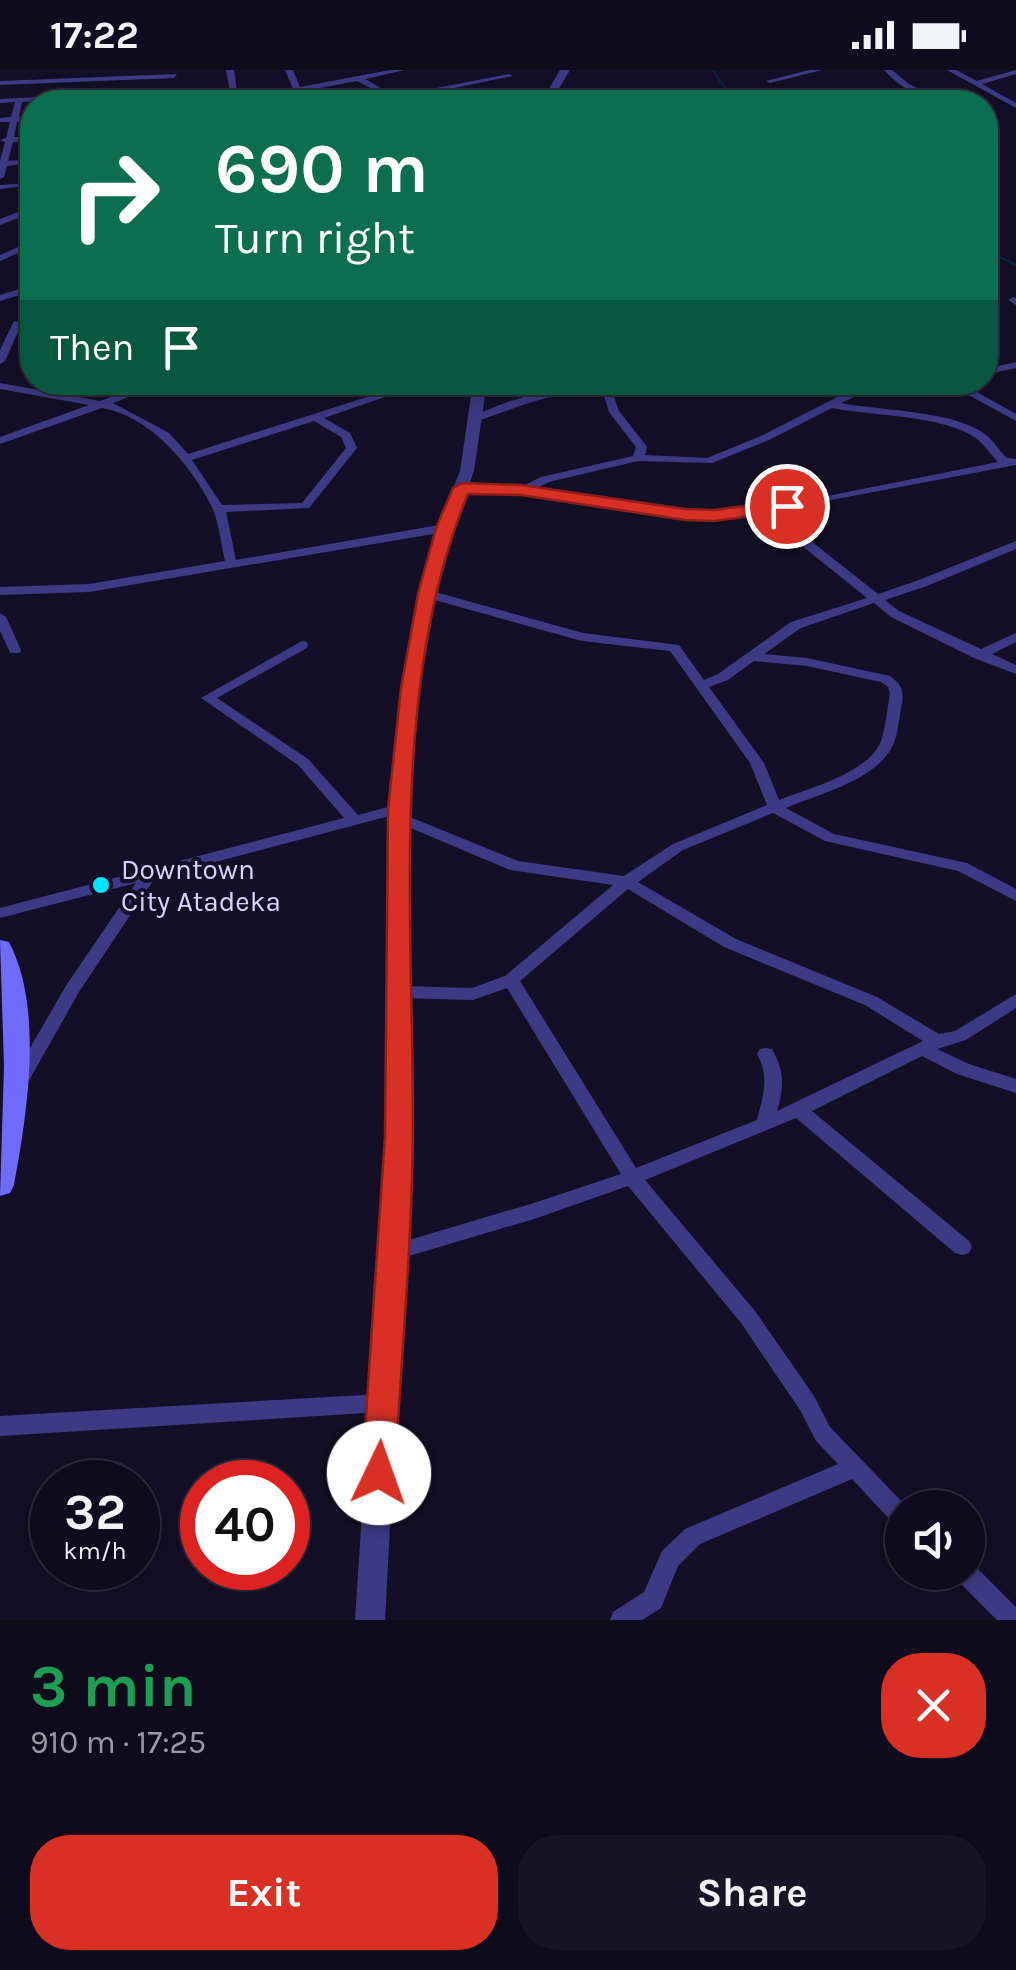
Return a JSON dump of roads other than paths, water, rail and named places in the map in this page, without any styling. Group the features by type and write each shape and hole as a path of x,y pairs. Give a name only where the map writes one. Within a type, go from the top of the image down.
{"main road":[{"path":"0,948 16,1016 19,1082 0,1185"}],"street":[{"path":"289,70 297,90 401,70"},
{"path":"784,70 795,76"},
{"path":"770,81 818,70"},
{"path":"888,70 902,85 914,90"},
{"path":"951,70 988,90"},
{"path":"976,84 1016,72"},
{"path":"0,84 173,73"},
{"path":"436,90 509,76"},
{"path":"358,78 380,90"},
{"path":"0,101 19,100 5,140 0,177"},
{"path":"0,120 20,119"},
{"path":"3,164 20,162"},
{"path":"0,361 17,323"},
{"path":"56,395 116,407 165,436 186,458 219,509 231,562"},
{"path":"81,399 82,395"},
{"path":"0,441 125,395"},
{"path":"186,458 385,395"},
{"path":"370,1620 399,1136 399,814 411,688 428,594 445,528 462,488 479,395"},
{"path":"476,418 553,395"},
{"path":"608,395 614,412 642,447 638,458"},
{"path":"521,490 546,479 638,458 708,461 765,438 849,395"},
{"path":"974,395 1016,418"},
{"path":"829,404 928,416 960,426 980,434 992,454 1012,463"},
{"path":"219,509 305,506 352,448 346,435 317,418"},
{"path":"462,488 521,490 714,516 1012,463"},
{"path":"763,510 895,614 1016,670"},
{"path":"0,591 89,588 445,528"},
{"path":"700,686 723,677 796,625 1016,546"},
{"path":"428,594 582,637 674,648 756,763 776,809 830,838 962,867 1016,896"},
{"path":"0,617 15,650"},
{"path":"979,655 1016,637"},
{"path":"302,645 208,698 302,762 354,818"},
{"path":"400,992 473,994 512,980 626,882 678,848 776,809 862,770 878,758 888,741 897,694 894,685 885,679 807,662 754,656"},
{"path":"0,914 354,818 399,814 514,866 626,882 730,943 871,1001 963,1070 1016,1086"},
{"path":"19,1082 73,988 152,871"},
{"path":"512,980 634,1180 748,1317 807,1403 823,1434 885,1499"},
{"path":"392,1253 512,1220 634,1180 798,1110 930,1045 960,1036 1016,1000"},
{"path":"764,1125 776,1083 776,1069 766,1054"},
{"path":"798,1110 962,1248"},
{"path":"0,1426 382,1402"},
{"path":"621,1620 652,1600 663,1566 682,1544 705,1528 760,1509 855,1467"},
{"path":"983,1590 1012,1620"}],"waterway":[{"path":"713,70 726,90"},
{"path":"998,256 1016,265"}],"place":[{"name":"Downtown City Atadeka","path":"101,885"}]}
